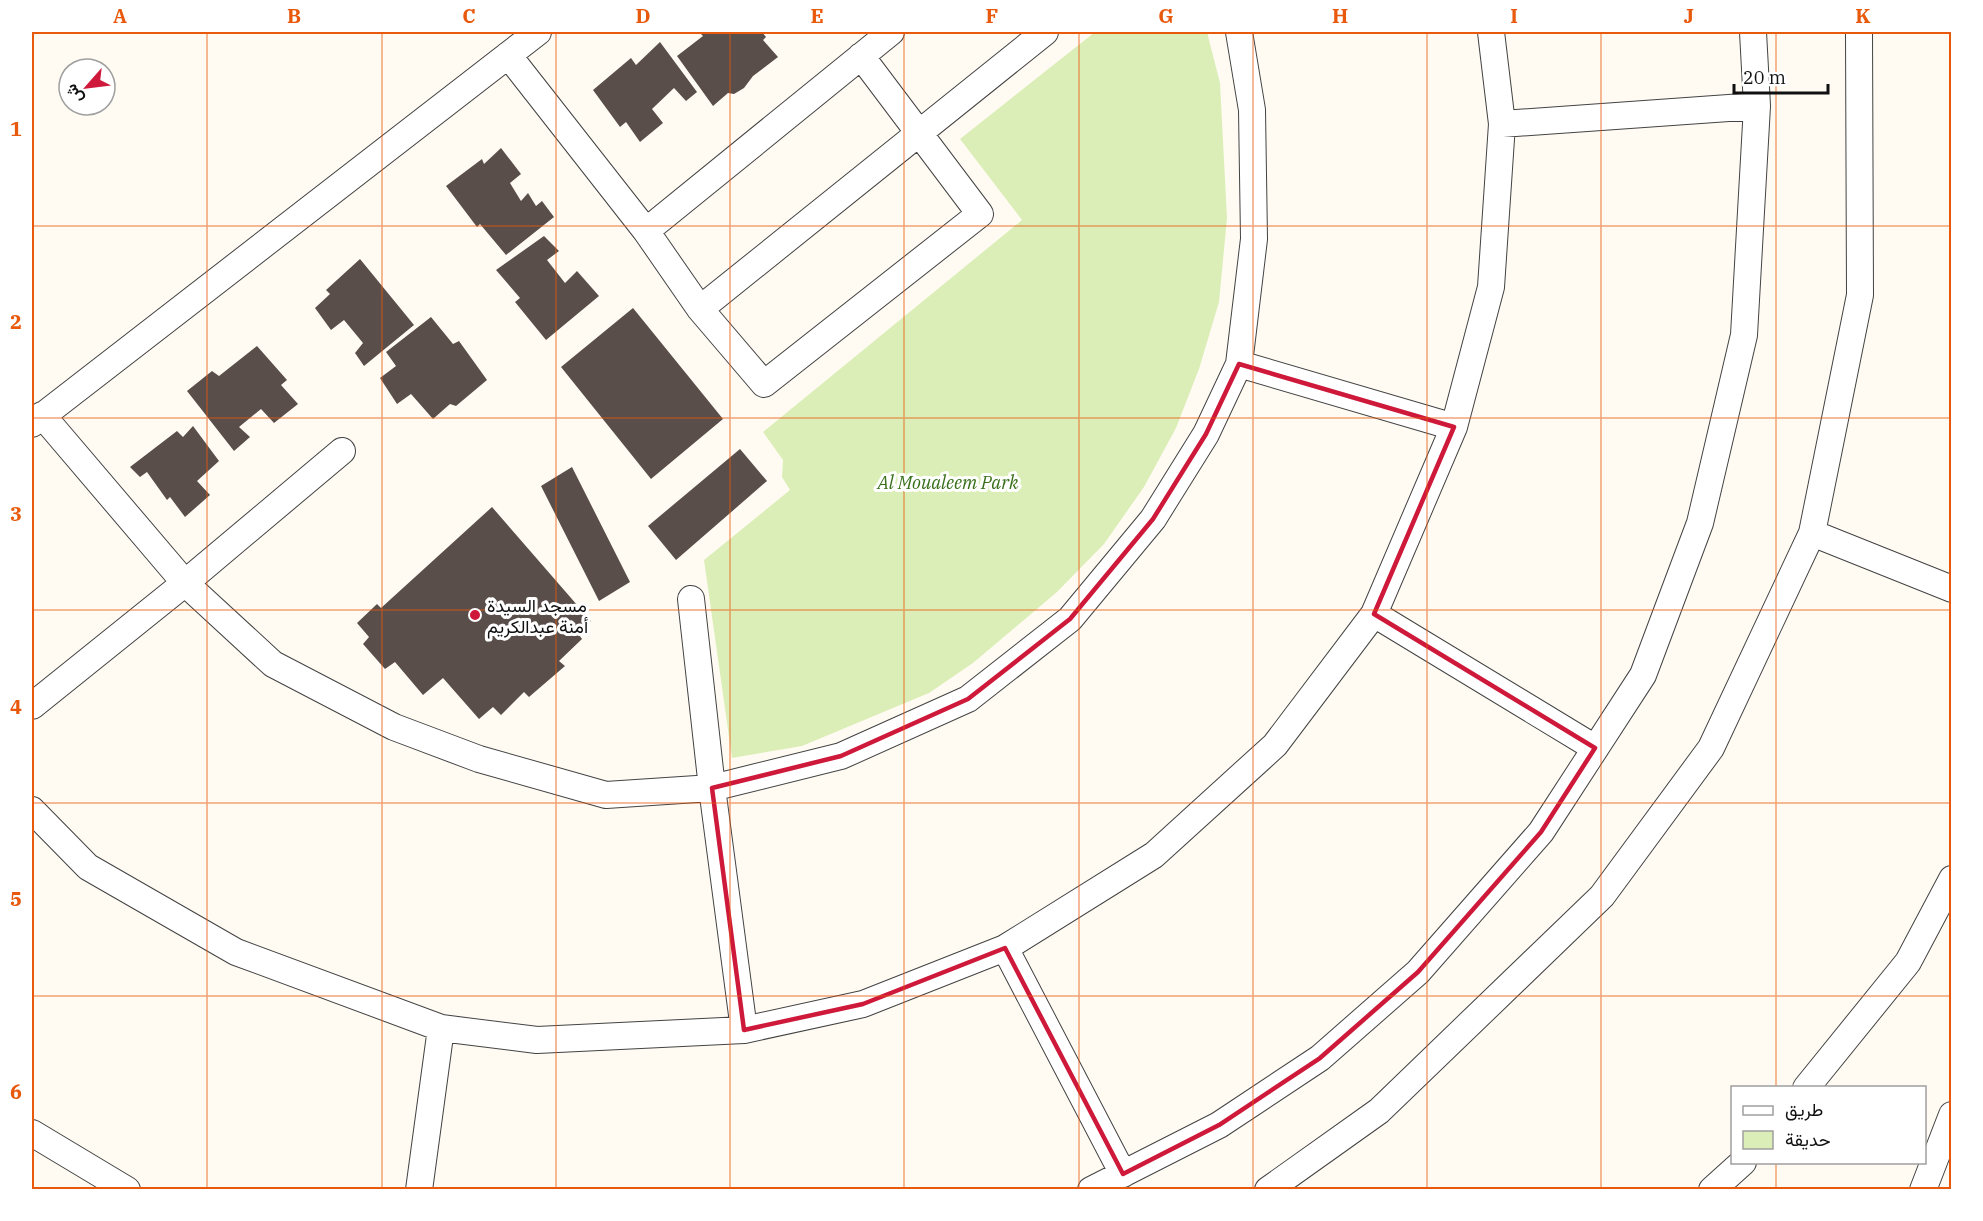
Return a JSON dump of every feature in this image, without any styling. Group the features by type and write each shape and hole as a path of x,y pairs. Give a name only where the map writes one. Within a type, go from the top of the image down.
{"street":[{"path":"538,32 37,420 185,583 273,664 394,727 479,759 606,795 712,788 841,756 968,699 1070,619 1153,519 1206,434 1239,364 1254,239 1252,110 1239,32"},
{"path":"646,231 891,32"},
{"path":"700,309 1045,32"},
{"path":"32,810 88,867 236,952 441,1028 537,1040 744,1030 862,1004 1005,948 1154,855 1275,745 1374,614 1454,427 1491,287 1502,124 1491,32"},
{"path":"1091,1190 1219,1125 1320,1058 1418,972 1541,832 1643,675 1700,523 1744,335 1757,106 1753,32"},
{"path":"1268,1190 1379,1111 1602,897 1711,748 1812,533 1860,295 1859,32"},
{"path":"508,55 646,231 700,309 764,384 980,214 861,56"},
{"path":"1502,124 1757,106"},
{"path":"1239,364 1454,427"},
{"path":"32,706 185,583 342,451"},
{"path":"1812,533 1952,589"},
{"path":"691,598 712,788 744,1030"},
{"path":"1374,614 1595,748"},
{"path":"1808,1086 1908,962 1952,879"},
{"path":"1005,948 1123,1174"},
{"path":"419,1190 441,1028"},
{"path":"1923,1190 1943,1165 1952,1115"},
{"path":"32,1132 127,1190"},
{"path":"1712,1190 1741,1164"}],"highlighted area":[{"path":"1239,364 1454,427 1374,614 1595,748 1541,832 1418,972 1320,1058 1219,1125 1123,1174 1005,948 863,1004 744,1030 712,788 841,756 968,699 1070,619 1153,519 1206,434"}],"green space":[{"name":"Al Moualeem Park","path":"1095,32 1207,32 1220,83 1227,218 1219,302 1199,369 1176,428 1144,487 1104,544 1057,592 973,663 929,693 802,746 732,758 704,560 790,490 782,477 783,460 763,432 1022,220 960,139"}],"building":[{"path":"699,32 762,32 766,37 763,40 778,57 753,76 744,88 734,94 728,93 713,106 677,56 703,36"},
{"path":"660,42 697,92 686,101 674,88 652,109 663,123 640,142 626,122 620,127 593,90 631,58 636,65"},
{"path":"501,148 521,174 510,183 521,201 528,193 536,206 542,201 554,217 506,255 480,224 477,227 446,186 482,159 484,164"},
{"path":"544,236 559,251 547,260 565,283 577,271 599,296 546,340 515,302 520,298 496,270"},
{"path":"360,259 414,325 364,366 355,353 363,343 344,320 331,330 315,308 330,294 326,290"},
{"path":"633,308 723,419 651,479 561,367"},
{"path":"431,317 453,344 459,341 487,380 456,406 450,404 433,419 411,394 397,404 380,378 396,366 386,352"},
{"path":"257,346 287,380 281,385 298,404 274,423 261,409 239,427 250,437 234,451 187,391 212,371 219,376"},
{"path":"193,426 219,461 197,481 210,495 185,517 170,497 167,500 147,472 140,477 130,467 177,431 183,437"},
{"path":"740,449 767,481 676,560 648,526"},
{"path":"572,467 630,582 599,601 541,486"},
{"name":"مسجد السيدة أمنة عبدالكريم","path":"492,507 591,621 577,632 582,639 559,661 565,666 529,697 524,692 501,715 493,707 479,719 443,678 423,695 395,662 385,669 363,644 369,637 357,623 377,604 381,608"}],"place":[{"name":"مسجد السيدة أمنة عبدالكريم","path":"475,615"}]}
